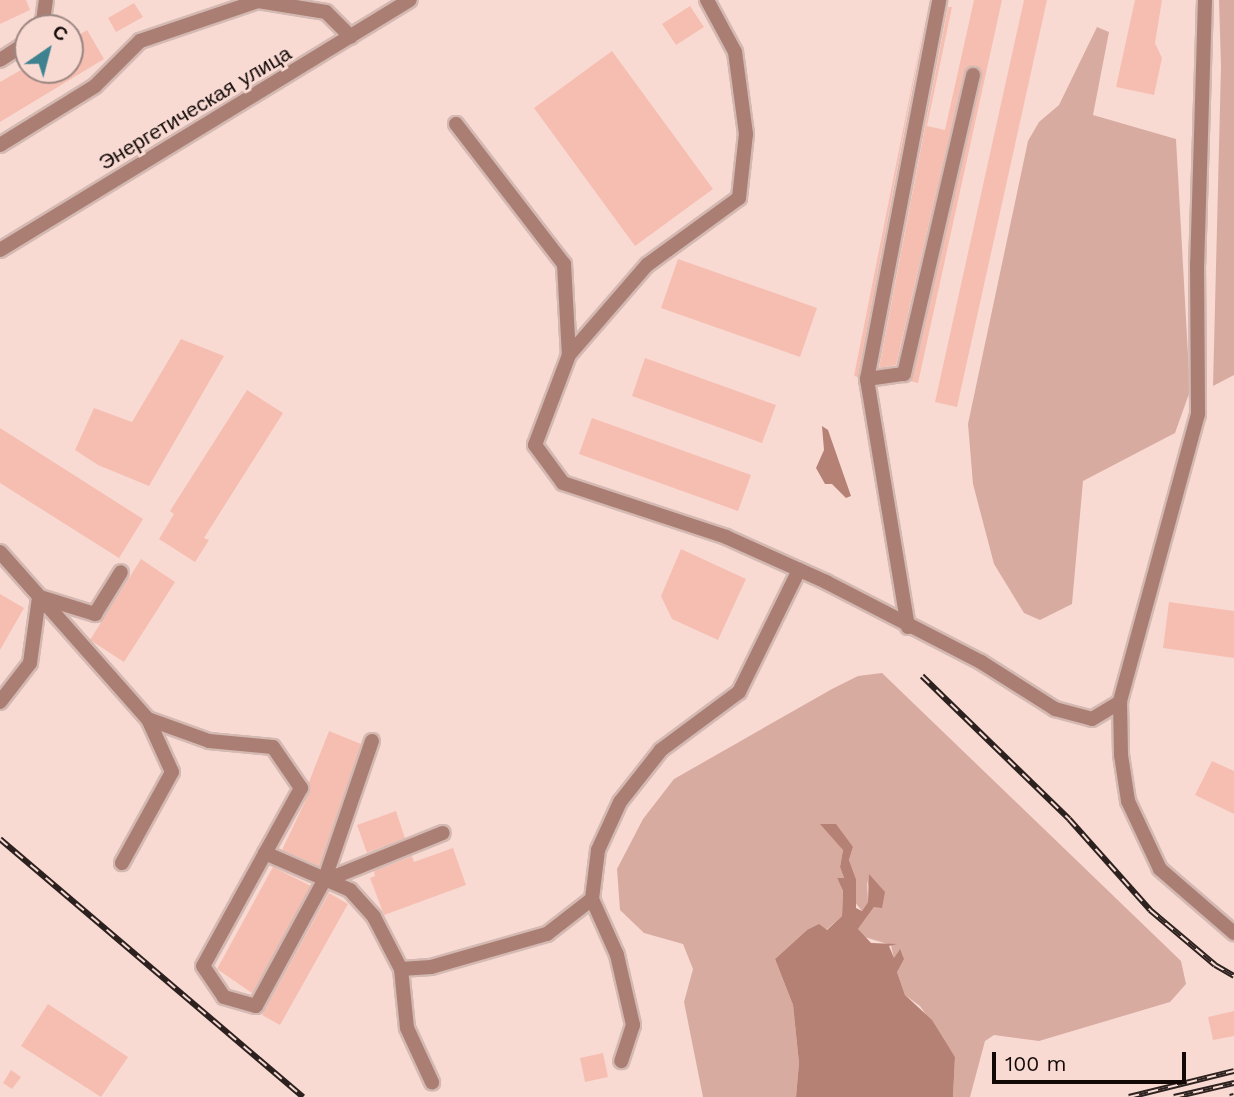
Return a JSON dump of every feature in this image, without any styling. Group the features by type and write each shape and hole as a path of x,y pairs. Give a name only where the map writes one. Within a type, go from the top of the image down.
{"street":[{"name":"Энергетическая улица","path":"0,250 410,0"},
{"path":"707,0 735,52 746,134 738,198 647,265 569,355 535,445 563,483 726,537 799,570 981,662 1055,709 1092,719 1120,702"},
{"path":"908,627 867,379 939,0"},
{"path":"1205,0 1197,264 1198,414 1120,702 1128,802 1160,869 1234,933"},
{"path":"0,145 95,86 140,41 258,1 326,12 351,37"},
{"path":"867,379 904,374 973,75"},
{"path":"456,124 564,264 569,355"},
{"path":"0,552 148,719 172,772 122,863"},
{"path":"621,1061 633,1025 617,955 592,899 598,850 620,802 661,750 739,692 799,570"},
{"path":"39,597 94,614 121,572"},
{"path":"0,702 30,663 39,597"},
{"path":"148,719 209,741 273,747 301,788 203,966 223,997 256,1006 324,881 372,741"},
{"path":"324,881 443,833"},
{"path":"265,853 324,881 350,890 374,918 401,969 407,1028 432,1082"},
{"path":"401,969 431,967 547,934 592,899"}],"shaded area":[{"path":"1219,0 1234,0 1234,375 1213,386 1221,66"},
{"path":"1097,27 1109,32 1093,115 1176,139 1190,391 1175,433 1083,481 1072,604 1040,620 1024,613 994,564 973,484 968,424 1028,141 1039,122 1059,105"},
{"path":"822,426 828,430 851,496 846,498 832,484 825,484 816,468 824,450"},
{"path":"882,673 1181,961 1186,984 1170,1002 1039,1041 994,1035 985,1041 970,1097 953,1097 955,1057 920,1006 905,995 897,972 899,950 894,959 891,945 861,936 858,929 874,907 867,880 868,902 862,911 854,901 856,879 849,860 853,847 829,830 843,850 840,867 844,878 837,878 843,891 842,916 826,930 807,930 775,959 793,1005 799,1063 796,1097 703,1097 684,1002 693,969 683,944 644,933 620,910 617,869 643,819 674,779 832,689 858,676"},
{"path":"820,824 836,824 853,847 849,860 856,879 856,908 862,911 868,902 869,874 885,892 882,908 874,907 858,929 871,943 897,944 889,946 894,958 900,949 904,959 897,972 905,995 932,1020 955,1057 953,1097 796,1097 799,1063 793,1005 775,959 807,930 819,924 827,930 842,916 843,891 837,878 844,878 840,867 843,850"}],"building":[{"path":"0,0 26,0 30,10 14,14 14,17 0,24"},
{"path":"974,0 1002,0 918,383 910,381 982,77 976,66 964,73 896,365 879,368 948,7 952,7 927,126 945,130"},
{"path":"1024,0 1047,0 957,407 935,402"},
{"path":"1135,0 1162,0 1155,43 1162,58 1154,95 1116,87"},
{"path":"134,3 143,17 116,32 108,18"},
{"path":"928,4 858,377 854,376"},
{"path":"690,6 704,27 676,45 662,24"},
{"path":"87,30 104,59 84,71 84,32"},
{"path":"612,51 713,189 635,246 534,108"},
{"path":"14,74 14,84 63,84 0,122 0,82"},
{"path":"678,259 817,308 800,357 661,308"},
{"path":"181,339 224,356 149,486 98,465 75,450 94,408 132,422"},
{"path":"645,358 776,405 762,443 632,396"},
{"path":"247,390 283,413 204,538 209,540 195,562 159,539 174,514 170,511"},
{"path":"592,418 751,475 738,511 579,454"},
{"path":"0,428 143,519 119,558 0,483"},
{"path":"681,549 746,579 718,640 672,619 661,596"},
{"path":"141,559 175,582 124,662 90,640"},
{"path":"0,594 24,608 0,650"},
{"path":"1169,602 1234,611 1234,658 1163,648"},
{"path":"329,731 361,744 319,866 282,850 309,793 309,782"},
{"path":"1212,761 1234,771 1234,814 1195,795"},
{"path":"396,811 405,838 367,853 357,825"},
{"path":"453,848 466,885 384,915 370,878 375,876 374,871 412,856 414,862"},
{"path":"273,867 311,886 252,993 217,969"},
{"path":"329,893 348,904 280,1025 262,1015"},
{"path":"48,1004 128,1057 101,1097 21,1046"},
{"path":"1234,1011 1234,1036 1213,1040 1208,1017"},
{"path":"603,1053 608,1077 585,1082 580,1058"},
{"path":"11,1070 21,1077 12,1089 3,1083"}],"railway":[{"path":"922,676 1069,819 1150,910 1215,965 1234,976"},
{"path":"0,839 303,1097"},
{"path":"1129,1097 1234,1071"},
{"path":"1174,1097 1234,1083"},
{"path":"1230,1097 1234,1096"}]}
